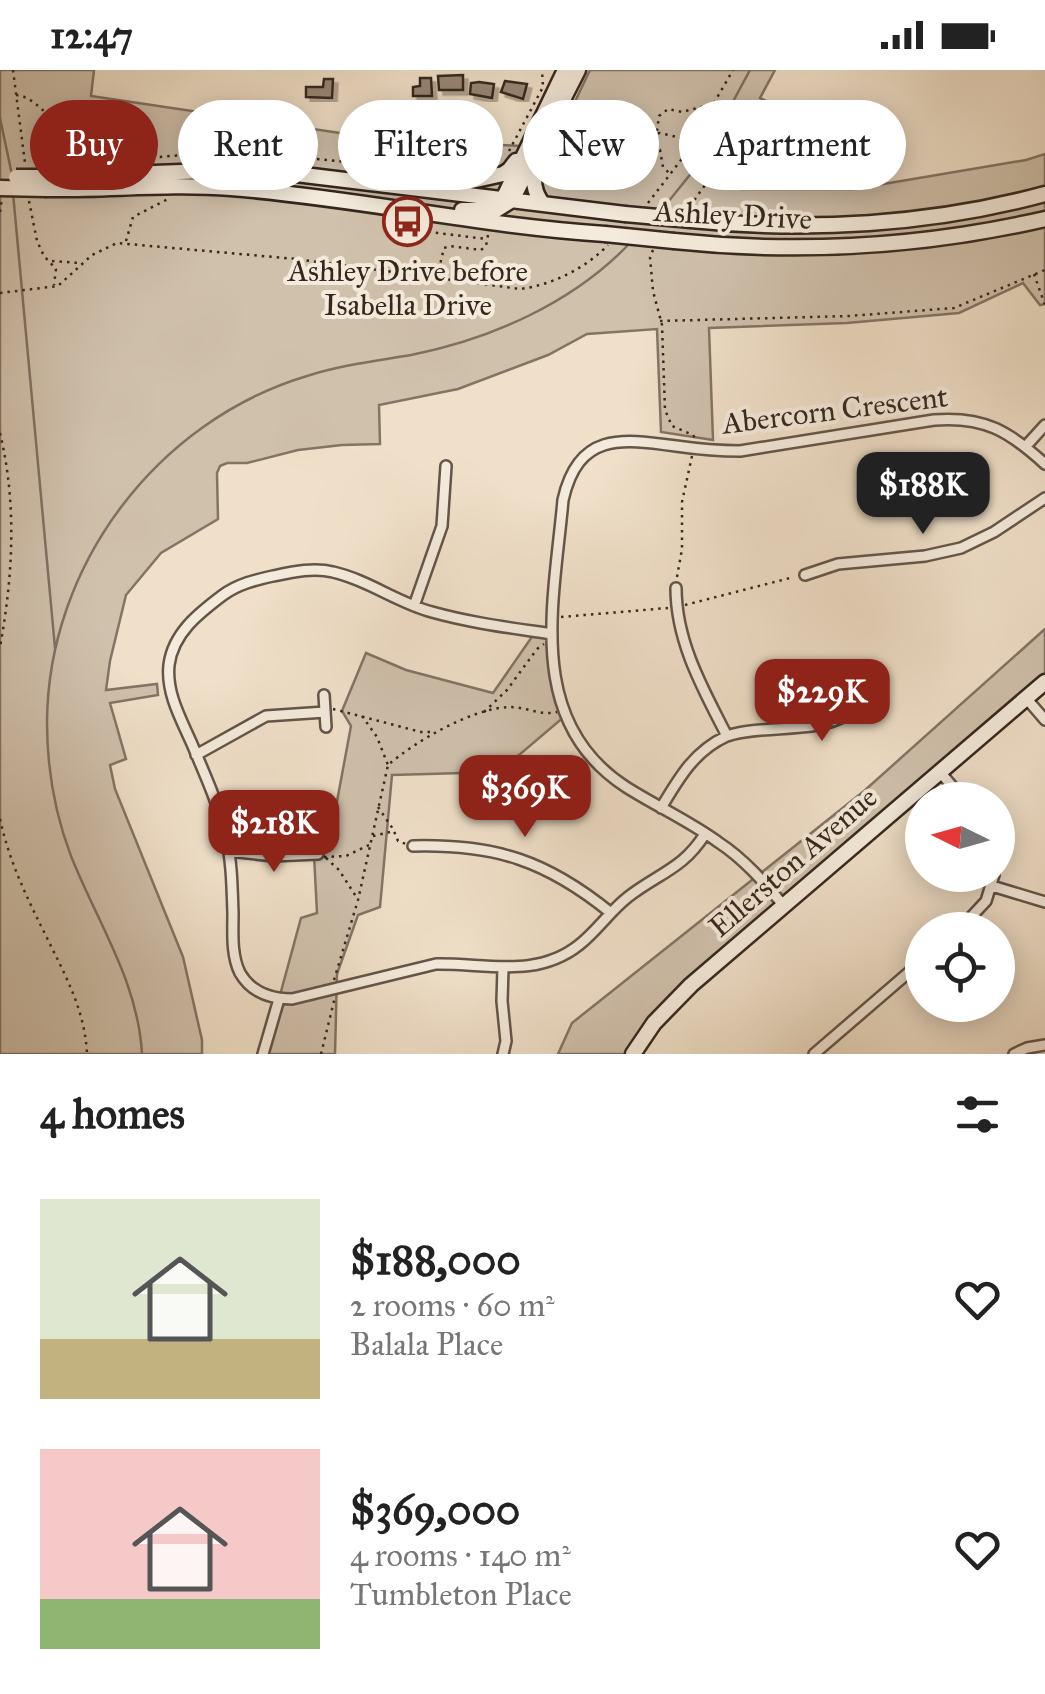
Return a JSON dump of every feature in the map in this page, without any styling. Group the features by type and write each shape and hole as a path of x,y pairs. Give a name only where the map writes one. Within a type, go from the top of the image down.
{"main road":[{"path":"552,100 565,70"},
{"path":"560,100 578,70"},
{"path":"503,174 523,156"},
{"path":"415,211 496,210 507,201 523,167"},
{"name":"Ashley Drive","path":"158,175 234,170 338,179"},
{"name":"Ashley Drive","path":"0,177 30,181"},
{"name":"Ashley Drive","path":"0,188 30,185"},
{"name":"Ashley Drive","path":"250,190 609,237 771,248 864,246 1045,219"},
{"name":"Ashley Drive","path":"434,190 625,214 780,225 911,219 1045,194"},
{"path":"535,190 543,204"},
{"path":"507,201 517,217 545,228"},
{"name":"Ellerston Avenue","path":"632,1054 666,1010 1045,682"}],"street":[{"name":"Abercorn Crescent","path":"784,906 742,860 605,772 573,734 556,688 552,634 563,500 574,469 585,456 606,444 630,440 740,451 956,418 998,428 1045,464"},
{"path":"1026,446 1045,425"},
{"path":"414,606 442,526 446,466"},
{"path":"805,574 838,564 926,556 961,548 994,532 1045,498"},
{"path":"552,634 455,618 414,606 347,576 314,570 252,580 225,594 184,629 170,660 169,686 217,806 229,851 236,964 242,977 252,988 279,999 298,998 436,964 504,968 536,965 566,954 592,934 631,895 682,863 705,834"},
{"path":"676,588 676,607 688,653 727,736"},
{"path":"661,808 689,763 727,736 753,729 829,723 850,712 882,682"},
{"path":"324,695 326,727"},
{"path":"1026,698 1045,720"},
{"path":"196,755 266,716 325,712"},
{"path":"940,772 949,782"},
{"path":"413,846 486,850 530,862 570,882 610,913"},
{"path":"229,851 321,856"},
{"path":"1015,889 1045,902"},
{"path":"504,968 504,1054"},
{"path":"814,1054 905,976"},
{"path":"262,1054 279,999"},
{"path":"1014,1054 1045,1046"}],"path":[{"path":"504,159 542,87 542,70"},
{"path":"717,100 733,70"},
{"path":"16,95 32,100"},
{"path":"659,150 663,166 671,175"},
{"path":"158,158 214,154 338,161"},
{"path":"645,207 679,162"},
{"path":"126,243 133,217 187,190"},
{"path":"406,229 487,239 485,249 481,250 444,248 437,279"},
{"path":"0,292 54,288 108,246 126,243 296,259 510,289 527,288 578,268 602,251 609,237"},
{"path":"54,288 56,269 50,261 81,264"},
{"path":"660,321 849,316 954,308 1045,270"},
{"path":"1034,274 1045,306"},
{"path":"0,433 12,545 0,647"},
{"path":"676,588 682,548 682,502 693,454"},
{"path":"482,713 506,690 542,644"},
{"path":"388,765 425,738 482,713 512,707 550,714"},
{"path":"325,712 328,708 421,732 438,731"},
{"path":"320,1054 336,994 334,976 358,900 388,765 377,738 361,715"},
{"path":"378,806 398,841 413,846"},
{"path":"0,819 18,878 78,1005 87,1054"},
{"path":"372,837 394,831"},
{"path":"321,856 346,856 370,844"},
{"path":"321,856 339,870 358,900"}],"shaded area":[{"path":"0,70 94,70 91,96 118,100 30,100 30,190 158,190 158,106 178,109 178,190 318,190 318,130 338,133 338,190 503,190 503,145 523,146 523,190 659,190 659,100 576,100 590,70 775,70 760,98 764,100 679,100 679,190 906,190 906,180 1045,154 1045,304 1040,305 1023,283 959,313 847,323 709,328 713,440 661,432 657,329 587,334 548,355 458,389 379,405 380,444 298,450 220,466 218,519 161,553 126,595 106,690 157,684 158,695 110,703 126,759 110,765 115,789 183,957 202,1054 0,1054"},
{"path":"1045,629 1045,682 928,782 905,782 905,802 784,906 633,1054 558,1054 572,1023 864,791"},
{"path":"536,631 552,634 565,716 499,772 392,775 380,907 358,915 337,974 335,1054 264,1054 301,918 317,913 314,855 330,839 351,726 342,711 366,653 406,670 493,693"}],"building":[{"path":"463,75 463,90 439,90 438,76"},
{"path":"420,78 431,78 432,96 413,96 413,87 420,86"},
{"path":"324,79 333,79 332,98 306,97 306,87 323,87"},
{"path":"505,81 527,84 523,99 501,92"},
{"path":"471,83 494,84 492,98 470,94"}],"waterway":[{"path":"660,212 701,161 750,70"},
{"path":"0,118 12,175"},
{"path":"13,193 55,648"},
{"path":"142,1054 125,977 65,840 48,756 52,664 67,608 90,555 121,507 159,464 203,427 253,397 320,372 441,348 500,328 557,301 630,243"}],"place":[{"name":"Ashley Drive before Isabella Drive","path":"408,222"}]}
